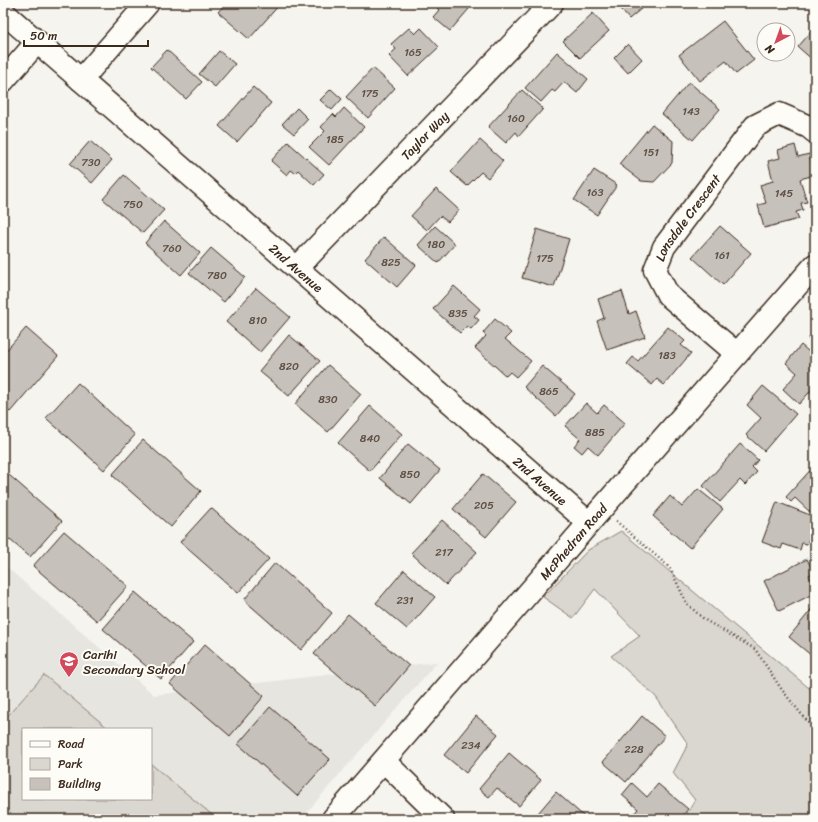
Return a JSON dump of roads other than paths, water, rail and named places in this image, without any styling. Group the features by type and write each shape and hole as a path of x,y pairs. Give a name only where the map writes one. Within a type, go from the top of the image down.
{"street":[{"path":"81,80 148,3"},
{"name":"Taylor Way","path":"297,268 552,3"},
{"name":"2nd Avenue","path":"3,12 297,268 595,516"},
{"path":"3,82 37,42"},
{"name":"Lonsdale Crescent","path":"737,354 668,294 654,270 664,248 755,126 779,114 809,127 815,132"},
{"name":"McPhedran Road","path":"333,819 595,516 815,265"},
{"path":"384,761 443,819"}],"place":[{"name":"Carihi Secondary School","path":"69,678"}]}
